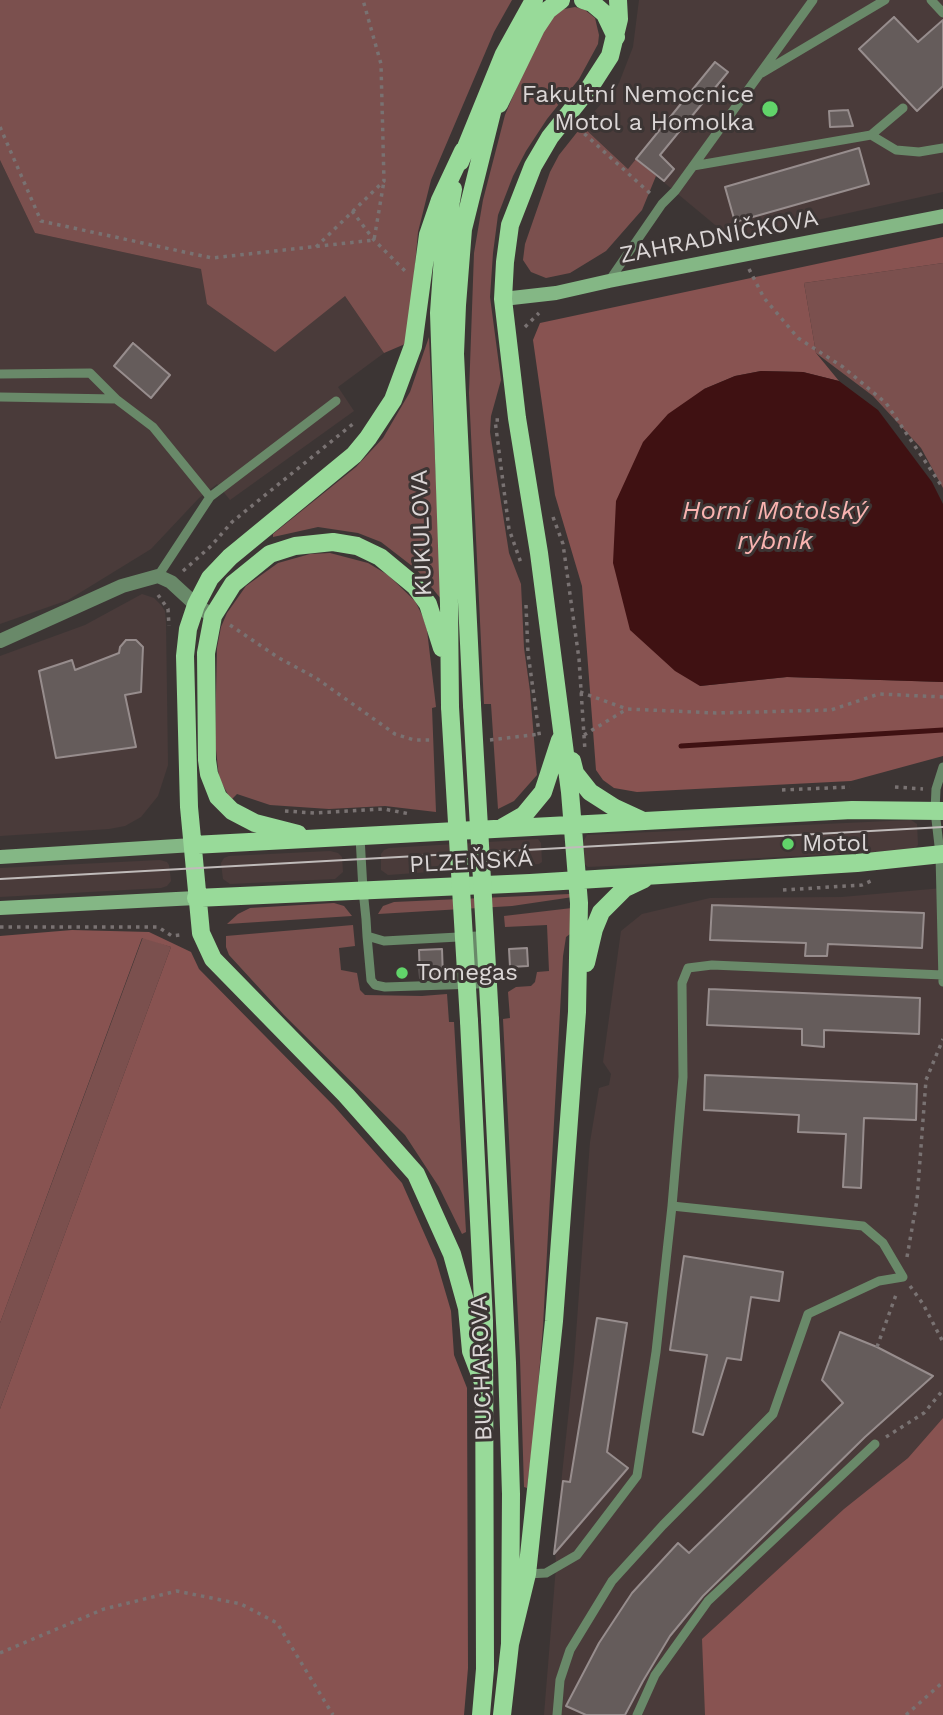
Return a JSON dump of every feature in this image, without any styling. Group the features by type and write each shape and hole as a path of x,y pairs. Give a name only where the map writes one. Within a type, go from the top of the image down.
{"main road":[{"name":"KUKULOVA","path":"469,1021 450,706 439,313 449,210 463,151 504,54 534,0"},
{"path":"493,116 536,29 548,10 561,0"},
{"path":"583,0 592,3 605,14 616,37"},
{"path":"510,1644 527,1574 554,1321 577,1012 579,903 562,731 539,553 517,418 503,299 510,225 521,193 550,137 603,69 616,37 618,0"},
{"name":"KUKULOVA","path":"490,1020 455,354 463,229 493,116 504,54"},
{"path":"463,151 440,200 428,235 413,346 401,383 382,419 354,454 230,557 210,578 196,605 188,629 185,656 189,807 201,933 213,958 346,1095 416,1174 452,1254 467,1308 471,1351 484,1385"},
{"path":"322,839 246,820 224,804 214,790 206,760 206,653 213,616 233,584 270,554 295,546 333,542 357,546 400,571 428,604 449,672"},
{"path":"562,731 575,773 582,784 598,799 646,822"},
{"path":"486,831 515,821 538,800 547,786 562,731"},
{"name":"PLZEŇSKÁ","path":"193,845 852,810 939,811"},
{"name":"PLZEŇSKÁ","path":"196,898 416,890 857,863 941,854"},
{"path":"577,1012 590,943 601,912 625,888 657,874"},
{"name":"BUCHAROVA","path":"490,1020 508,1363 511,1494 510,1644 502,1715"},
{"name":"BUCHAROVA","path":"469,1021 484,1321 485,1669 481,1715"}],"street":[{"name":"ZAHRADNÍČKOVA","path":"503,299 556,293 943,216"},
{"path":"0,641 122,586 158,576 171,582 196,605 213,616"},
{"name":"PLZEŇSKÁ","path":"0,858 193,845"},
{"name":"PLZEŇSKÁ","path":"0,908 196,898"}],"lane":[{"path":"609,281 662,204 675,191 813,0"},
{"path":"758,76 885,0"},
{"path":"931,0 943,13"},
{"path":"693,166 872,135 903,108"},
{"path":"872,135 897,150 919,152 943,148"},
{"path":"0,374 90,373 116,399 153,427 210,496"},
{"path":"0,397 116,399"},
{"path":"158,576 210,496 337,401"},
{"path":"943,767 936,789 941,854 943,982"},
{"path":"360,837 363,890 367,936 371,980 375,985 385,987 477,984 477,936 384,941 367,936"},
{"path":"527,1574 546,1573 577,1555 637,1476 656,1352 672,1206 683,1077 682,983 688,968 712,965 943,975"},
{"path":"557,1715 560,1679 570,1650 612,1581 663,1525 773,1414 808,1314 879,1281 903,1277 883,1243 863,1226 672,1206"},
{"path":"637,1715 655,1675 708,1601 875,1444"}],"path":[{"path":"363,0 381,64 384,181 374,240"},
{"path":"584,118 576,127 662,204"},
{"path":"0,127 41,221 212,258 374,240"},
{"path":"316,247 384,181"},
{"path":"352,211 374,240 410,276"},
{"path":"749,269 764,298 798,338 843,367 886,403 943,488"},
{"path":"524,328 537,313 558,308 556,293"},
{"path":"517,418 495,420 509,529 524,575"},
{"path":"550,509 563,544 579,659 586,762"},
{"path":"526,601 528,653 541,744"},
{"path":"213,616 316,678 396,734 422,740"},
{"path":"580,692 627,709 716,713 831,710 879,694 943,697"},
{"path":"584,735 627,709"},
{"path":"496,740 540,734"},
{"path":"782,790 850,787"},
{"path":"895,787 923,789"},
{"path":"279,811 314,813 384,809 419,816"},
{"path":"783,890 853,885"},
{"path":"0,927 158,927 172,936 180,935"},
{"path":"877,1347 903,1277 917,1200 926,1080 943,1039"},
{"path":"903,1277 923,1304 943,1342"},
{"path":"875,1444 924,1413 943,1390"},
{"path":"0,1653 104,1609 177,1591 241,1604 277,1623 333,1715"},
{"path":"906,1715 943,1682"}],"shaded area":[{"path":"0,0 512,0 494,32 431,180 418,232 405,344 384,353 345,296 275,352 207,304 201,269 35,233 0,160"},
{"name":"Fakultní Nemocnice Motol a Homolka","path":"639,0 943,0 943,192 732,239 637,160 628,169 582,126 619,83 633,47"},
{"path":"575,7 585,10 595,18 598,44 579,79 547,119 513,176 498,215 493,253 490,297 501,380 491,416 490,432 509,553 521,584 524,648 537,775 514,801 498,809 491,704 484,704 469,393 474,253 483,200 505,115 539,35 559,10"},
{"path":"582,126 628,169 636,159 656,176 642,210 606,251 570,273 546,278 531,272 523,260 525,244 550,172 559,155"},
{"path":"0,160 35,233 201,269 345,296 384,353 338,387 354,411 230,500 217,484 199,498 151,549 68,600 0,624"},
{"path":"943,237 943,263 804,283 816,353 839,381 803,372 761,371 735,376 704,389 700,686 787,677 943,682 943,756 851,781 637,792 614,788 603,780 596,770 582,586 555,495 533,340 540,323"},
{"path":"943,263 943,488 921,448 873,396 816,353 804,283"},
{"path":"429,337 442,600 416,569 381,542 358,533 318,527 273,537 273,534 356,467 383,438 410,392"},
{"path":"330,553 368,563 388,575 415,601 423,617 427,630 436,707 432,708 436,812 385,806 329,809 270,805 237,794 231,800 219,778 215,740 217,648 227,613 246,586 278,563 310,554"},
{"path":"142,594 154,598 161,605 165,611 166,623 168,765 158,796 141,817 125,826 0,836 0,656 85,625"},
{"path":"911,820 917,824 918,845 913,850 588,867 583,863 583,842 587,835"},
{"path":"538,839 541,843 542,862 539,864 388,875 381,870 381,854 389,848"},
{"path":"330,851 342,857 343,872 335,879 230,884 223,879 221,863 229,856"},
{"path":"160,860 169,865 171,881 161,888 0,897 0,868"},
{"path":"943,888 943,1418 908,1458 893,1470 705,1699 705,1715 544,1715 556,1567 555,1541 574,1362 590,1142 599,1088 609,1085 611,1074 603,1062 621,931 642,914 710,898 842,897"},
{"path":"570,894 573,897 512,906 378,914 383,906 394,902"},
{"path":"334,903 344,906 352,916 227,924 250,908"},
{"path":"572,908 570,934 566,937 563,956 543,1326 527,1488 524,1487 503,1019 510,1018 508,992 516,987 531,986 535,982 537,972 549,971 547,925 505,927 504,916"},
{"path":"353,925 355,946 339,948 341,970 357,973 360,990 365,995 447,994 449,1022 454,1022 466,1232 462,1234 439,1187 405,1135 284,1015 229,955 226,947 226,936"},
{"path":"72,930 149,932 191,952 199,969 334,1106 402,1183 436,1260 451,1311 454,1355 467,1388 468,1668 464,1715 0,1715 0,1409 171,947 142,938 0,1323 0,936"},
{"path":"143,937 171,947 0,1409 0,1323"},
{"path":"943,1418 943,1715 705,1715 702,1639 844,1509 908,1458"}],"water":[{"name":"Horní Motolský rybník","path":"761,371 803,372 839,381 878,410 932,482 943,504 943,682 787,677 700,686 675,671 630,630 613,563 616,501 643,442 668,414 704,389 735,376"}],"building":[{"path":"894,17 918,42 943,20 943,86 917,111 859,49"},
{"path":"715,62 728,72 660,155 674,169 664,181 636,159"},
{"path":"848,110 853,126 830,127 829,111"},
{"path":"859,148 869,184 735,222 725,187"},
{"path":"133,343 170,375 151,398 114,366"},
{"path":"126,640 136,640 143,647 141,692 125,695 136,747 56,758 39,671 72,660 75,670 119,653"},
{"path":"712,905 924,913 922,948 828,944 827,956 805,956 806,943 710,940"},
{"path":"527,948 528,966 510,967 509,949"},
{"path":"442,949 443,978 420,978 419,950"},
{"path":"709,989 920,998 919,1034 824,1030 824,1047 802,1045 802,1029 707,1025"},
{"path":"705,1075 917,1084 916,1120 864,1118 861,1188 843,1187 846,1134 798,1132 799,1115 704,1110"},
{"path":"684,1256 783,1272 779,1301 751,1297 741,1360 727,1358 703,1435 693,1432 707,1355 670,1350"},
{"path":"597,1318 627,1323 607,1452 628,1468 554,1554 563,1481 570,1482"},
{"path":"840,1332 877,1347 933,1376 865,1437 703,1596 670,1636 625,1715 586,1715 566,1706 599,1643 632,1593 678,1543 689,1553 843,1403 822,1380"}],"waterway":[{"path":"681,746 943,730"}],"tram line":[{"path":"0,879 943,827"}],"place":[{"name":"Fakultní Nemocnice Motol a Homolka","path":"770,109"},
{"name":"Motol","path":"788,844"},
{"name":"Tomegas","path":"402,973"}]}
